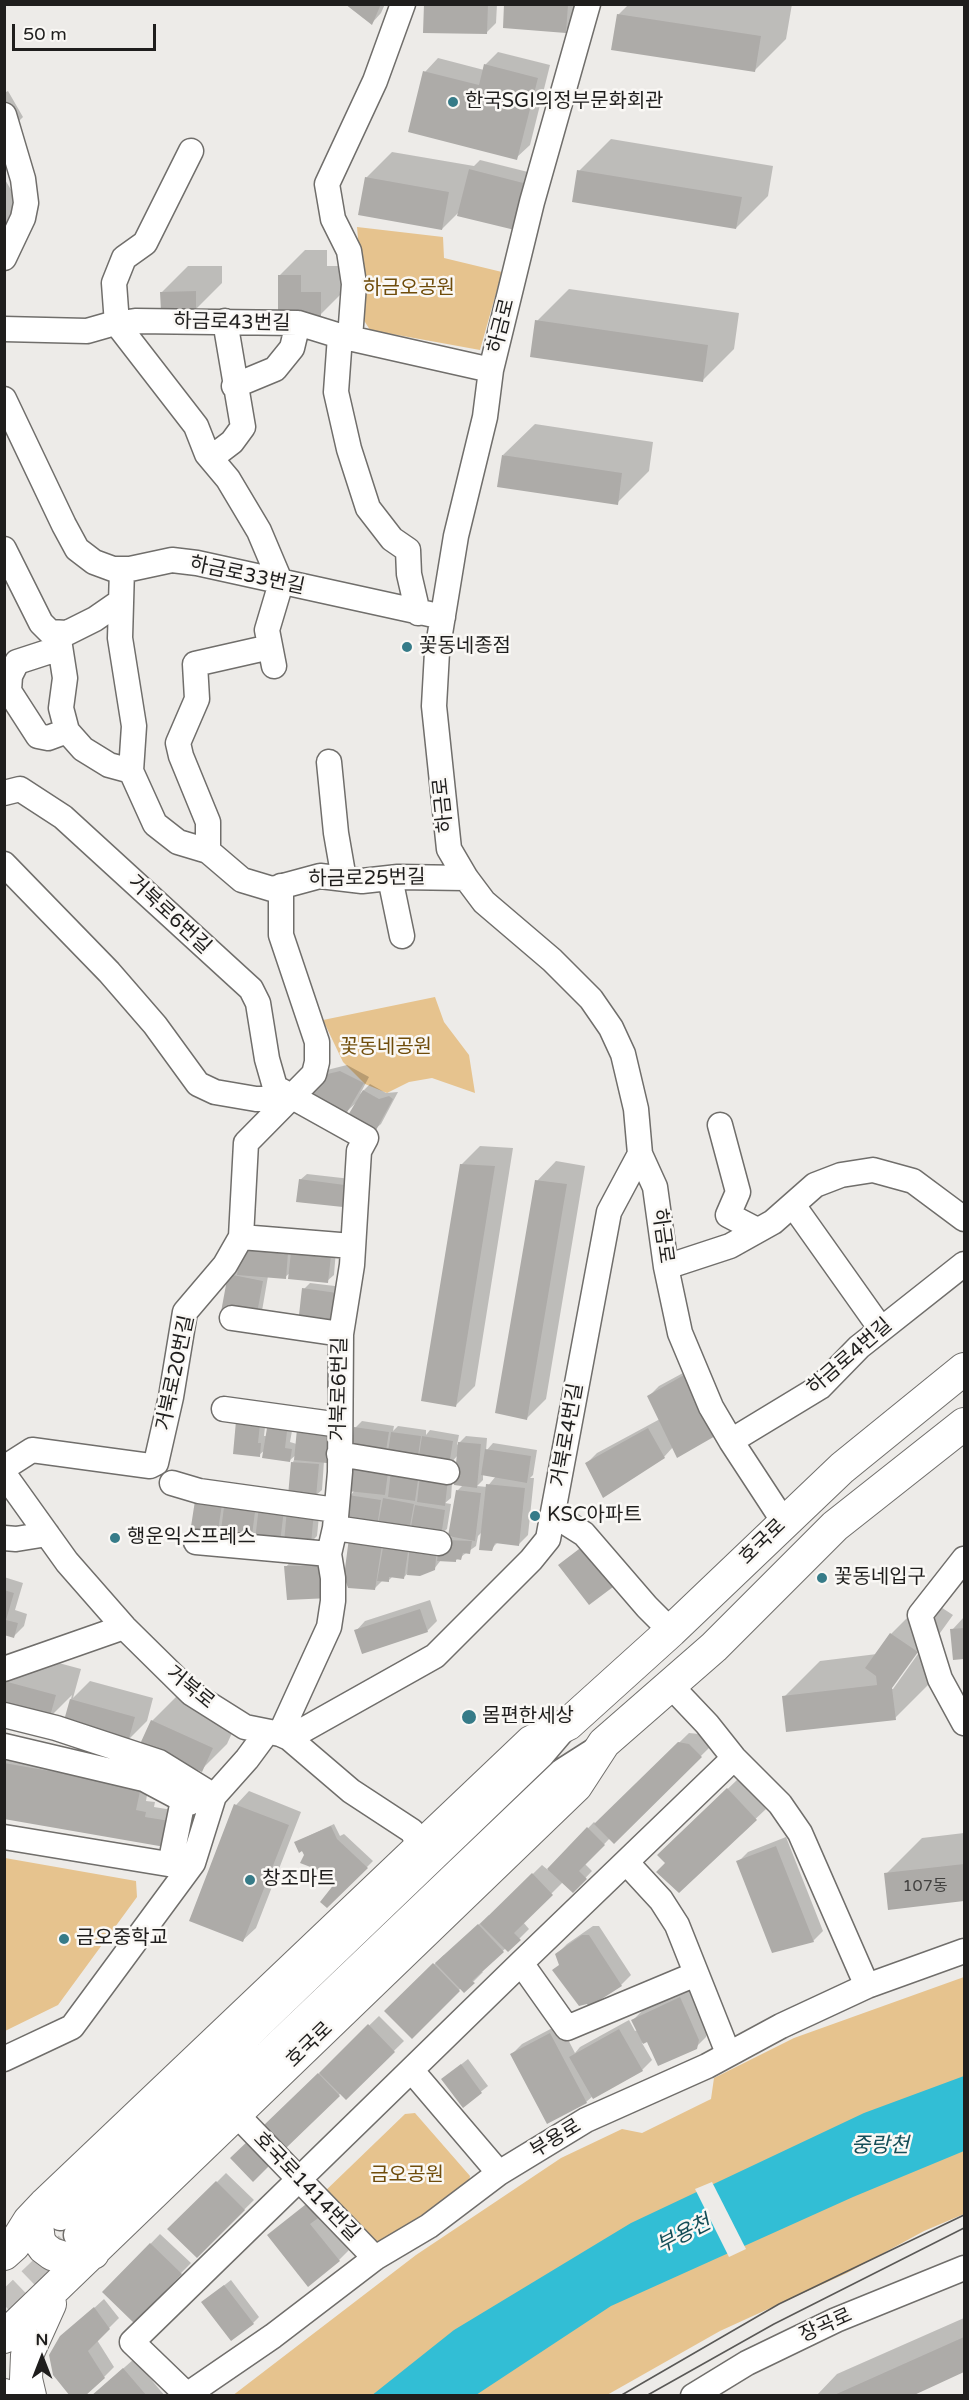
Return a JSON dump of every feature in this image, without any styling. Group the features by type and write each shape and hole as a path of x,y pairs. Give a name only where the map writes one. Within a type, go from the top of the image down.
{"main road":[{"name":"호국로","path":"4,2337 56,2289 61,2226 420,1846 531,1742 568,1724 842,1468 964,1369"},
{"name":"호국로","path":"4,2254 14,2245 61,2226 237,2115 576,1786 604,1743 714,1647 835,1526 964,1424"},
{"path":"4,2243 61,2226"},
{"path":"30,2396 26,2379 27,2355 56,2289"}],"street":[{"path":"403,4 375,81 327,184 333,219 349,251 354,284 336,392 349,449 368,508 392,538 408,550 418,613"},
{"name":"하금로","path":"588,4 532,202 491,370 485,417 456,536 437,652 434,706 449,849 484,902 552,960 583,991 611,1028 623,1054 636,1109 640,1154 655,1186 666,1267 680,1333 711,1407 784,1522"},
{"path":"4,115 23,179 26,203 14,218 4,258"},
{"path":"191,151 145,243 124,258 114,284 117,324 196,426 211,458 228,479 260,531 281,583 267,630 272,657 195,663 197,699 178,742 181,756 208,822 208,851"},
{"name":"하금로43번길","path":"4,329 87,331 135,321 298,323 345,337 491,370"},
{"path":"211,458 232,442 243,427 234,386 225,321"},
{"path":"234,386 274,369 292,348 298,323"},
{"name":"하금로33번길","path":"4,399 77,549 94,562 113,569 130,569 172,560 197,563 443,617"},
{"path":"4,549 41,623 59,641 65,678 61,708 67,731 83,749 110,765 131,771"},
{"name":"하금로25번길","path":"122,569 120,638 134,726 131,771 155,824 178,842 208,851 242,880 272,889 320,876 362,881 390,878 466,878"},
{"path":"67,731 48,738 38,736 9,690 10,676 17,662 59,641 67,633 95,619 121,601"},
{"path":"329,762 336,833 344,879"},
{"name":"거북로6번길","path":"4,793 20,789 63,817 250,989 258,1003 267,1059 284,1092 366,1138 359,1151 352,1265 340,1334 340,1472 329,1554 333,1578 333,1601 329,1627 278,1735"},
{"path":"4,864 110,972 155,1025 198,1084 215,1092 256,1099 271,1099 284,1092"},
{"path":"390,878 402,936"},
{"name":"거북로20번길","path":"4,1468 32,1450 150,1466 156,1463 171,1397 185,1312 225,1265 241,1237 246,1143 284,1092 314,1074 317,1062 317,1042 281,935 281,886"},
{"path":"720,1125 738,1192 728,1215 757,1230"},
{"name":"거북로4번길","path":"278,1735 435,1656 531,1560 548,1539 609,1212 640,1154"},
{"path":"666,1267 730,1246 773,1222 815,1185 841,1175 873,1170 913,1181 964,1219"},
{"path":"793,1205 881,1329"},
{"path":"241,1237 352,1246"},
{"name":"하금로4번길","path":"731,1441 820,1387 859,1347 964,1264"},
{"path":"232,1318 340,1334"},
{"path":"224,1409 340,1425"},
{"path":"339,1454 447,1472"},
{"name":"거북로","path":"4,1474 67,1562 124,1627 191,1693 245,1727 278,1735 351,1791 412,1831 420,1846"},
{"path":"172,1483 199,1491 439,1543"},
{"path":"554,1515 584,1534 647,1607 671,1630"},
{"path":"4,1538 16,1539 47,1534"},
{"path":"196,1542 329,1554"},
{"path":"964,1559 920,1615 940,1679 964,1722"},
{"path":"4,1669 124,1627"},
{"path":"670,1685 707,1724 734,1758 780,1804 800,1833 867,1986"},
{"path":"4,1715 56,1728 159,1762 214,1796"},
{"name":"호국로","path":"61,2226 542,1755 568,1724"},
{"path":"4,2059 72,2027 193,1863 214,1796 247,1759 278,1735"},
{"name":"호국로","path":"61,2226 562,1771 604,1743"},
{"path":"4,1746 144,1779 186,1802 168,1864 4,1837"},
{"path":"187,2394 132,2342 734,1758"},
{"path":"626,1862 661,1900 677,1925 728,2053"},
{"name":"부용로","path":"187,2394 273,2336 375,2258 429,2226 499,2174 586,2121 707,2066 728,2053 867,1986 964,1952"},
{"path":"521,1963 567,2028 696,1974"},
{"path":"412,2071 499,2174"},
{"name":"호국로1414번길","path":"237,2115 375,2258"},
{"name":"장곡로","path":"693,2396 747,2363 836,2320 964,2268"}],"green space":[{"name":"하금오공원","path":"357,227 443,237 444,258 502,272 480,350 370,330 360,314 361,272"},
{"name":"꽃동네공원","path":"435,997 444,1022 469,1055 475,1093 432,1078 409,1082 387,1093 365,1084 343,1062 323,1020"},
{"path":"5,1858 136,1881 137,1897 58,2005 5,2031"},
{"path":"964,1977 964,2214 924,2231 847,2273 720,2331 607,2395 232,2396 416,2255 561,2158 622,2129 642,2133 711,2099 714,2078 794,2038"},
{"name":"금오공원","path":"415,2113 470,2176 468,2188 377,2254 321,2195 405,2114"}],"water":[{"name":"중랑천","path":"964,2076 964,2151 853,2197 611,2306 476,2395 371,2396 454,2330 631,2223 864,2113"}],"pier":[{"path":"712,2182 746,2249 729,2257 695,2189"}],"building":[{"path":"345,4 381,4 372,25"},
{"path":"424,4 488,4 487,34 423,33"},
{"path":"504,4 568,5 566,33 503,28"},
{"path":"617,14 761,36 755,72 611,50"},
{"path":"484,64 538,78 517,160 408,132 423,71 479,85"},
{"path":"469,169 531,185 519,231 457,216"},
{"path":"577,170 742,197 736,229 572,202"},
{"path":"365,177 449,192 442,230 358,215"},
{"path":"278,275 301,275 301,292 321,292 321,316 278,316"},
{"path":"196,291 196,311 161,311 160,292"},
{"path":"535,320 708,345 703,382 530,357"},
{"path":"502,455 622,473 618,505 497,487"},
{"path":"340,1071 364,1083 346,1114 309,1093 319,1076"},
{"path":"363,1090 379,1099 389,1096 393,1099 375,1132 347,1117"},
{"path":"460,1164 495,1166 456,1407 421,1401"},
{"path":"299,1179 345,1185 343,1207 296,1202"},
{"path":"535,1180 567,1184 527,1420 495,1413"},
{"path":"240,1249 288,1253 286,1279 237,1275"},
{"path":"291,1252 331,1256 328,1283 288,1279"},
{"path":"228,1274 263,1281 256,1319 221,1312"},
{"path":"302,1288 337,1293 332,1328 298,1324"},
{"path":"684,1375 717,1435 677,1458 647,1396"},
{"path":"236,1421 260,1424 258,1443 261,1443 260,1457 233,1454"},
{"path":"354,1427 389,1432 385,1457 351,1453"},
{"path":"267,1428 287,1431 285,1448 292,1449 290,1462 262,1458"},
{"path":"648,1428 665,1458 603,1498 585,1463"},
{"path":"297,1429 330,1433 327,1463 294,1460"},
{"path":"391,1432 421,1436 417,1463 387,1458"},
{"path":"422,1436 453,1441 449,1466 418,1462"},
{"path":"458,1442 481,1444 477,1488 454,1485"},
{"path":"485,1449 531,1456 527,1483 481,1475"},
{"path":"351,1461 389,1465 385,1495 347,1491"},
{"path":"291,1462 319,1464 316,1498 288,1496"},
{"path":"391,1470 419,1473 415,1501 388,1497"},
{"path":"420,1475 448,1479 445,1506 417,1502"},
{"path":"486,1484 525,1488 519,1546 495,1543 492,1551 479,1550"},
{"path":"456,1490 481,1493 475,1541 448,1536"},
{"path":"196,1494 223,1498 217,1537 190,1533"},
{"path":"348,1495 381,1500 377,1527 344,1522"},
{"path":"383,1498 414,1504 409,1531 378,1525"},
{"path":"225,1499 256,1504 251,1543 220,1538"},
{"path":"415,1505 445,1510 441,1537 410,1532"},
{"path":"259,1506 284,1509 280,1543 255,1540"},
{"path":"287,1509 314,1512 311,1544 284,1542"},
{"path":"349,1538 383,1538 375,1590 348,1588 344,1576"},
{"path":"446,1540 472,1541 470,1554 463,1553 461,1560 456,1559 456,1562 437,1561 438,1552"},
{"path":"384,1542 409,1545 404,1579 389,1577 389,1582 377,1581"},
{"path":"410,1544 437,1546 435,1570 420,1576 407,1575"},
{"path":"583,1546 613,1587 589,1605 558,1565"},
{"path":"284,1566 326,1566 330,1598 287,1600"},
{"path":"4,1590 14,1593 6,1620 18,1623 14,1638 4,1635"},
{"path":"420,1609 428,1632 362,1654 354,1630"},
{"path":"964,1628 964,1659 953,1660 950,1629"},
{"path":"890,1633 918,1652 892,1688 896,1720 786,1732 782,1696 877,1685 876,1676 865,1668"},
{"path":"4,1681 56,1695 49,1720 4,1708"},
{"path":"70,1699 135,1717 128,1742 63,1724"},
{"path":"151,1720 213,1748 202,1772 140,1744"},
{"path":"678,1742 689,1744 702,1757 614,1844 594,1824"},
{"path":"4,1763 141,1787 136,1810 146,1812 145,1817 170,1821 165,1847 4,1819"},
{"path":"727,1788 757,1820 679,1893 656,1872 665,1863 657,1855"},
{"path":"234,1804 289,1825 243,1942 189,1921"},
{"path":"331,1826 337,1839 368,1868 327,1908 320,1902 335,1883 321,1871 300,1863 304,1855 302,1851 299,1853 294,1842"},
{"path":"587,1827 605,1845 579,1871 587,1879 573,1893 547,1869"},
{"path":"776,1846 814,1942 772,1953 736,1861"},
{"path":"964,1864 964,1901 888,1910 884,1873"},
{"path":"532,1873 553,1895 514,1933 521,1940 508,1952 480,1924"},
{"path":"478,1924 504,1952 472,1981 475,1983 464,1993 435,1963"},
{"path":"582,1935 589,1935 622,1986 589,2007 587,2004 579,2006 552,1970 559,1965 555,1954"},
{"path":"433,1963 460,1991 412,2039 384,2011"},
{"path":"680,1997 699,2040 697,2049 658,2066 647,2042 643,2044 631,2020"},
{"path":"368,2024 395,2052 346,2100 319,2073"},
{"path":"619,2029 643,2071 593,2099 569,2057"},
{"path":"550,2033 587,2103 547,2124 510,2054"},
{"path":"461,2064 482,2093 463,2108 441,2079"},
{"path":"318,2073 340,2096 285,2149 263,2126"},
{"path":"250,2139 272,2163 253,2182 230,2158"},
{"path":"216,2181 245,2210 197,2258 167,2229"},
{"path":"310,2201 321,2216 310,2224 340,2261 308,2287 267,2235"},
{"path":"150,2243 182,2274 134,2323 102,2292"},
{"path":"224,2285 254,2324 231,2341 201,2302"},
{"path":"94,2307 110,2329 88,2351 105,2378 85,2396 70,2396 53,2375 49,2355 60,2336"},
{"path":"964,2337 964,2372 912,2396 832,2396"},
{"path":"123,2368 147,2396 91,2396"}],"tunnel":[{"path":"4,2305 67,2244"}],"tram line":[{"path":"620,2396 779,2304 964,2215"},
{"path":"646,2396 774,2324 964,2228"}],"place":[{"name":"한국SGI의정부문화회관","path":"453,102"},
{"name":"꽃동네종점","path":"407,647"},
{"name":"KSC아파트","path":"535,1516"},
{"name":"행운익스프레스","path":"115,1538"},
{"name":"꽃동네입구","path":"822,1578"},
{"name":"몸편한세상","path":"469,1717"},
{"name":"창조마트","path":"250,1880"},
{"name":"금오중학교","path":"64,1939"}],"water label":[{"name":"부용천","path":"684,2235"}]}
